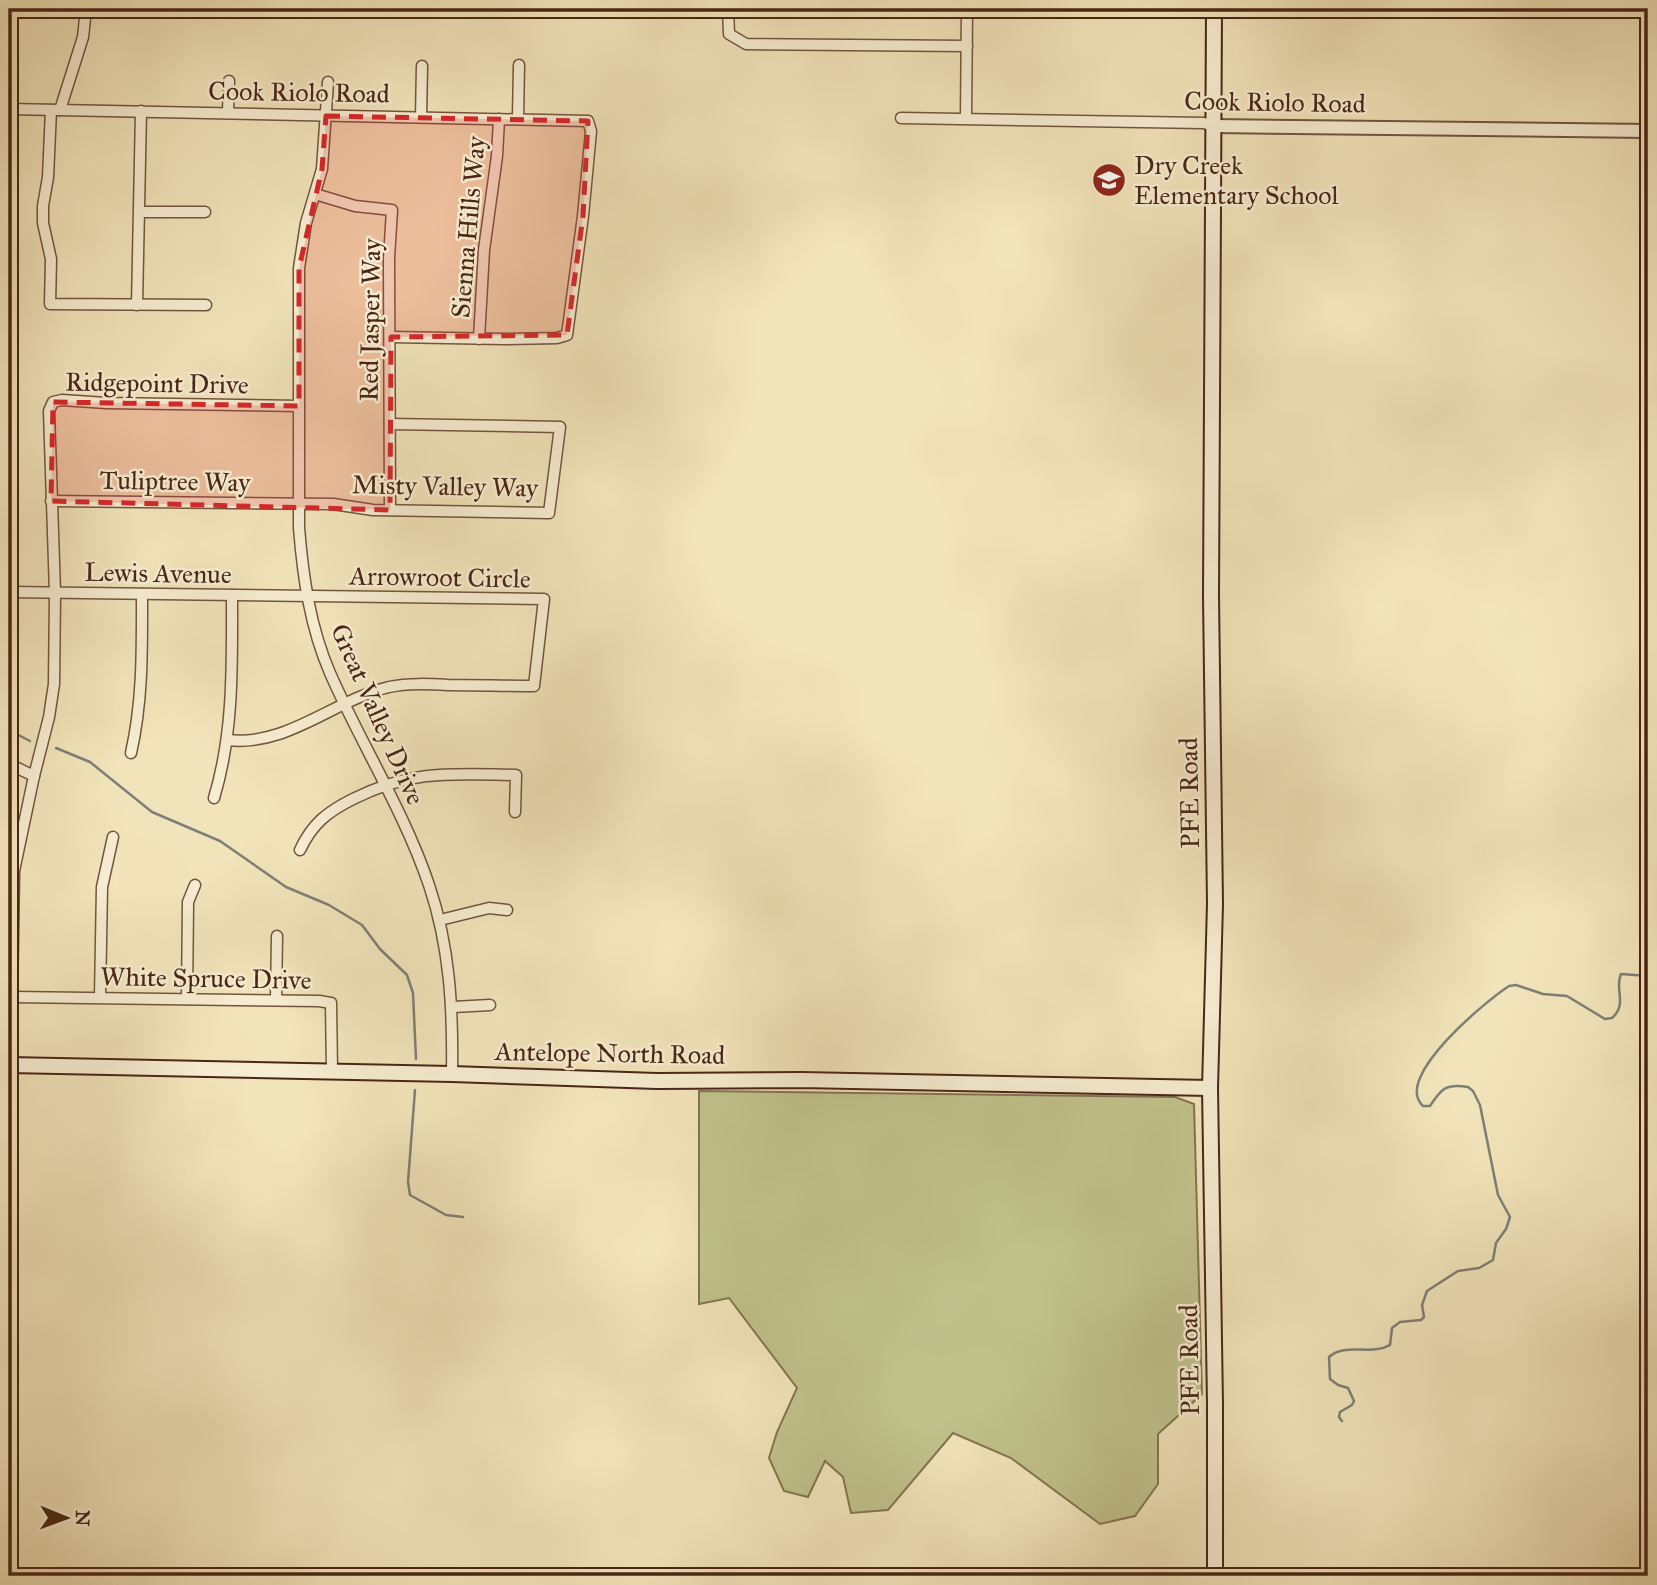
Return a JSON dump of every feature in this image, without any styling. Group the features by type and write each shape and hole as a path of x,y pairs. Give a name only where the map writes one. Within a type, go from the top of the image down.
{"main road":[{"name":"PFE Road","path":"1214,9 1211,596 1215,904 1210,1088 1215,1576"},
{"name":"Antelope North Road","path":"10,1065 657,1081 801,1080 1210,1088"}],"street":[{"path":"86,9 83,37 56,110 43,206 43,223 51,259 50,304 206,305"},
{"path":"728,9 729,34 746,44 967,46"},
{"path":"966,118 967,9"},
{"path":"517,118 519,65"},
{"path":"421,117 422,66"},
{"path":"228,113 229,81"},
{"name":"Great Valley Drive","path":"328,82 323,158 316,194 306,223 299,268 301,551 311,617 326,662 419,859 440,920 453,1007 452,1074"},
{"name":"Cook Riolo Road","path":"9,109 588,121 591,131 583,216 567,335 557,338 479,339"},
{"path":"137,305 141,111"},
{"name":"Sienna Hills Way","path":"479,339 484,250 497,156 499,118"},
{"name":"Cook Riolo Road","path":"901,118 1204,123 1213,126 1648,131"},
{"name":"Red Jasper Way","path":"316,194 355,206 393,211 389,258 390,510"},
{"path":"141,212 205,212"},
{"path":"391,337 479,339"},
{"name":"Ridgepoint Drive","path":"10,1065 11,885 53,702 55,593 49,411 53,402 62,400 299,406"},
{"name":"Misty Valley Way","path":"299,503 333,504 373,510 549,513 560,427 390,424"},
{"name":"Tuliptree Way","path":"51,501 299,503"},
{"name":"Lewis Avenue","path":"9,592 307,596"},
{"path":"131,753 141,694 142,594"},
{"path":"214,798 228,740 232,689 232,595"},
{"name":"Arrowroot Circle","path":"307,596 544,599 534,686 403,685 372,692 345,704"},
{"path":"228,740 244,742 270,738 345,704"},
{"path":"9,764 34,776"},
{"path":"300,850 307,834 323,815 384,784 433,774 516,775 515,812"},
{"path":"100,997 102,887 113,837"},
{"path":"187,999 188,902 195,885"},
{"path":"440,920 489,908 507,910"},
{"path":"276,999 277,936"},
{"name":"White Spruce Drive","path":"12,997 319,1000 331,1003 332,1071"},
{"path":"453,1007 490,1005"}],"highlighted area":[{"path":"326,116 588,121 583,216 567,335 391,337 390,510 51,501 53,402 299,406 299,268 322,169"}],"green space":[{"path":"699,1091 1175,1097 1194,1104 1202,1394 1158,1434 1158,1484 1135,1516 1100,1524 1011,1458 953,1433 888,1510 851,1513 843,1477 825,1461 808,1497 784,1491 769,1458 777,1432 797,1388 729,1298 699,1304"}],"waterway":[{"path":"9,730 30,741"},
{"path":"56,748 90,762 152,812 220,841 286,887 329,905 362,925 380,949 407,975 413,993 416,1059"},
{"path":"1342,1421 1340,1412 1354,1401 1348,1388 1330,1379 1329,1357 1343,1350 1375,1349 1390,1345 1392,1328 1400,1322 1421,1320 1424,1317 1422,1305 1427,1291 1458,1271 1479,1268 1493,1260 1496,1243 1506,1229 1510,1217 1498,1195 1480,1105 1473,1091 1468,1087 1449,1087 1441,1091 1430,1106 1423,1106 1417,1093 1420,1078 1431,1060 1464,1023 1509,986 1516,985 1543,994 1567,996 1605,1019 1612,1018 1617,1013 1621,974 1648,976"},
{"path":"415,1090 408,1182 410,1195 446,1215 463,1217"}],"place":[{"name":"Dry Creek Elementary School","path":"1109,180"}]}
